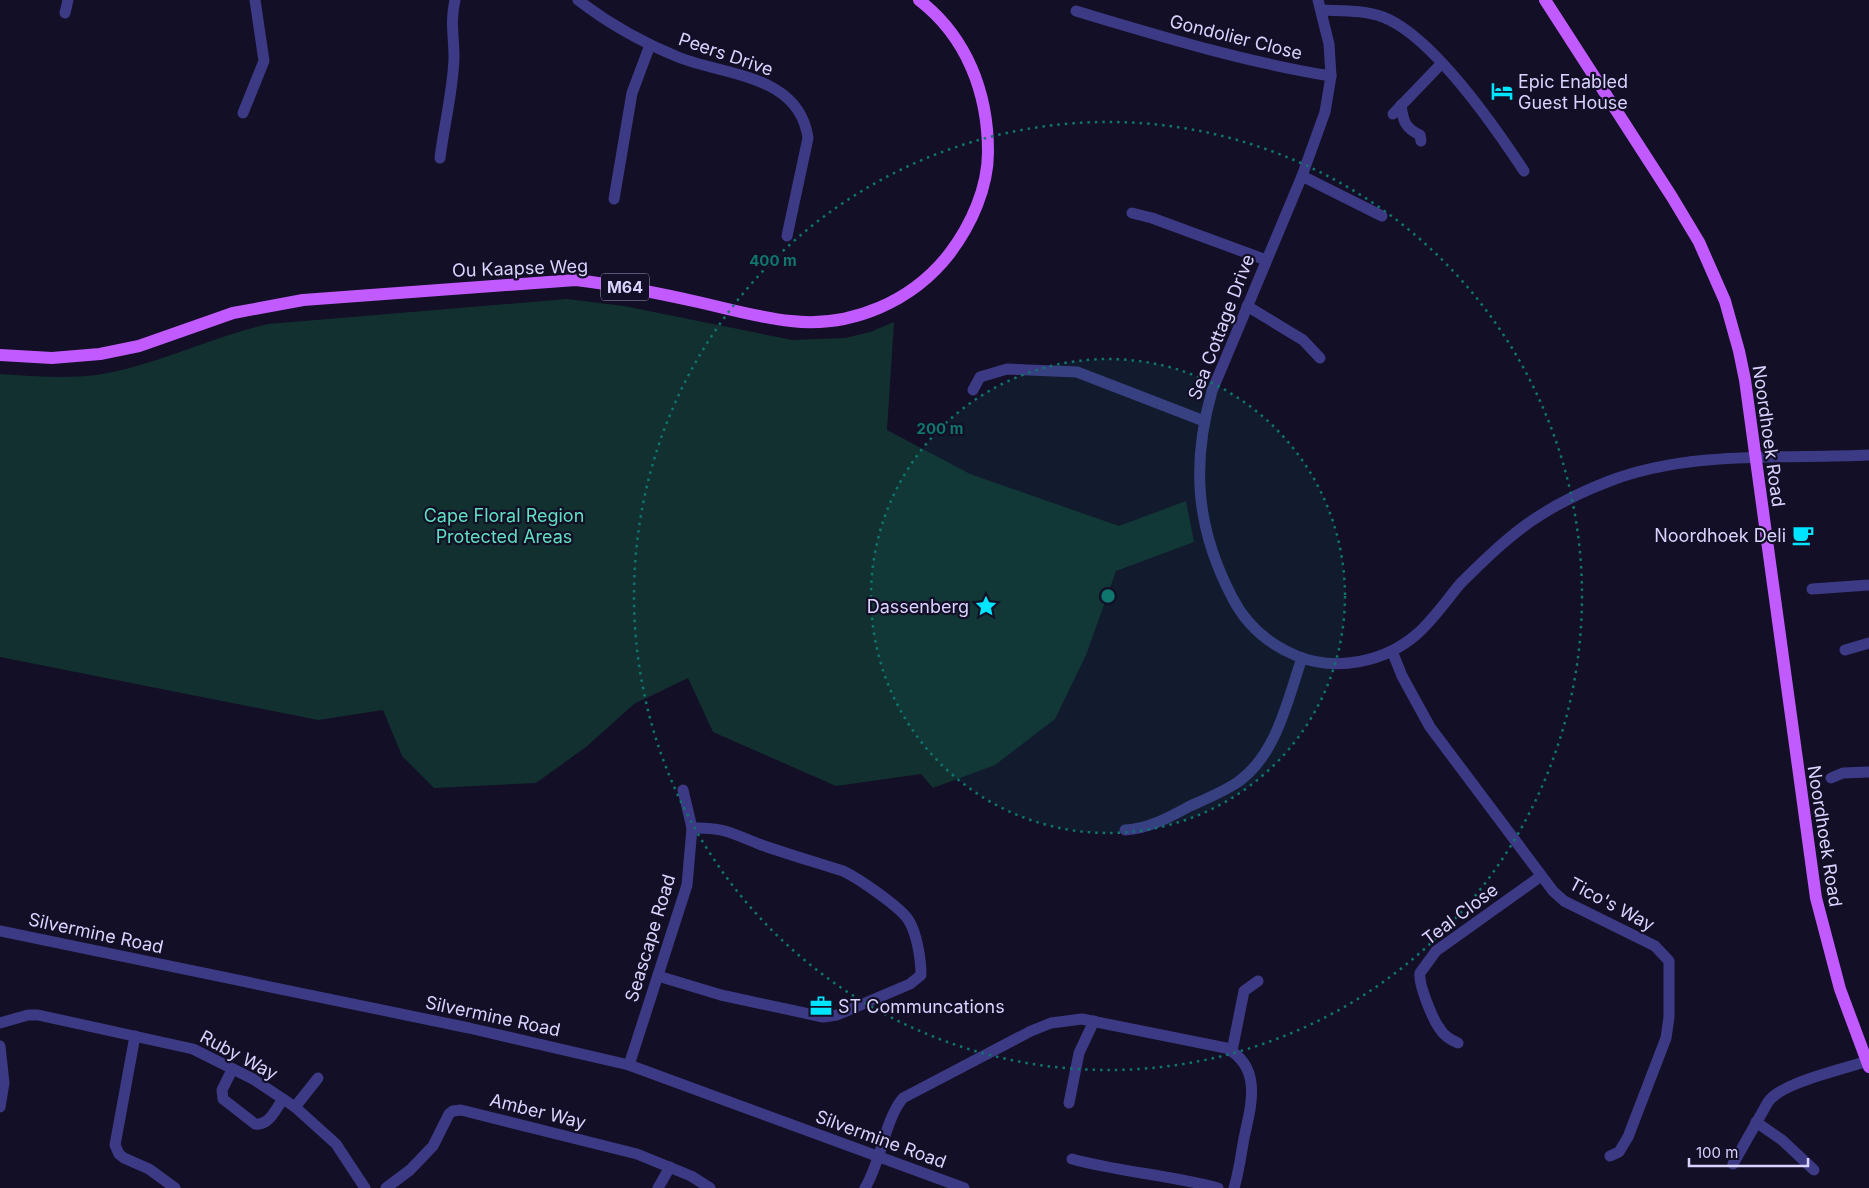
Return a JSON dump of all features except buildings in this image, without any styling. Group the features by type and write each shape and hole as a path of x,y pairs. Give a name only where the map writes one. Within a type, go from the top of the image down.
{"main road":[{"name":"Ou Kaapse Weg","path":"0,355 52,358 100,354 139,346 210,319 265,306 303,300 568,280 616,285 790,321 835,320 878,309 900,298 924,280 959,240 977,205 988,157 985,104 972,67 955,37 919,0"},
{"name":"Noordhoek Road","path":"1545,0 1672,197 1714,274 1725,300 1739,351 1816,898 1832,964 1868,1064"}],"street":[{"path":"65,13 68,0"},
{"path":"243,113 264,61 255,0"},
{"path":"440,158 454,56 451,31 455,0"},
{"name":"Peers Drive","path":"578,0 610,24 650,44 707,67 766,82 794,103 806,127 808,138 787,236"},
{"path":"1320,5 1383,17 1407,30 1440,64 1494,126 1524,172"},
{"name":"Sea Cottage Drive","path":"1320,5 1328,44 1330,76 1325,112 1302,176 1212,391 1204,420 1199,454 1199,493 1207,539 1214,558 1235,603 1247,620 1272,643 1302,658 1322,663 1358,662 1392,651 1417,634 1487,557 1542,514 1607,482 1660,467 1691,461 1869,455"},
{"name":"Gondolier Close","path":"1076,11 1189,45 1296,71 1330,76"},
{"path":"614,199 632,93 650,44"},
{"path":"1421,141 1420,136 1404,124 1397,110 1440,64"},
{"path":"1302,176 1382,216"},
{"path":"1132,213 1152,218 1266,260"},
{"path":"1247,306 1303,340 1320,358"},
{"path":"973,390 980,377 994,372 1039,369 1077,372 1204,420"},
{"path":"1812,589 1869,585"},
{"path":"1845,650 1869,643"},
{"name":"Tico's Way","path":"1392,651 1402,676 1430,727 1541,876 1564,901 1655,946 1669,961 1669,1017 1666,1038 1628,1137 1619,1152 1610,1156"},
{"path":"1126,830 1142,828 1173,815 1232,786 1246,775 1270,746 1302,658"},
{"path":"1831,778 1843,773 1869,772"},
{"name":"Seascape Road","path":"629,1065 686,890 692,828 683,790"},
{"path":"658,976 720,995 829,1017 910,984 921,975 913,930 908,918 856,878 758,844 727,830 714,827 692,828"},
{"name":"Teal Close","path":"1456,1042 1438,1028 1421,986 1420,973 1436,951 1541,876"},
{"name":"Silvermine Road","path":"0,930 470,1028 629,1065 964,1188"},
{"path":"1232,1051 1244,992 1258,981"},
{"name":"Ruby Way","path":"0,1023 28,1015 38,1015 193,1049 253,1079 295,1107 336,1144 365,1188"},
{"path":"865,1188 879,1157 899,1102 910,1093 1051,1023 1074,1019 1094,1021 1213,1045 1232,1051 1250,1075 1253,1095 1234,1188"},
{"path":"1069,1103 1079,1053 1094,1021"},
{"path":"135,1036 115,1145 119,1154 124,1158 149,1169 175,1188"},
{"path":"0,1046 4,1083 0,1107"},
{"path":"1733,1164 1770,1098 1779,1091 1811,1078 1868,1064"},
{"path":"232,1070 222,1095 227,1104 255,1124 260,1125 268,1121 283,1099"},
{"path":"295,1107 318,1078"},
{"name":"Amber Way","path":"386,1188 410,1170 432,1146 446,1119 454,1111 469,1111 637,1154 670,1167 710,1188"},
{"path":"1756,1122 1782,1140 1814,1170"},
{"path":"1072,1158 1094,1165 1148,1173 1218,1188"},
{"path":"658,1188 670,1167"}],"green space":[{"name":"Cape Floral Region Protected Areas","path":"567,299 624,306 792,340 845,338 870,332 894,322 887,430 970,474 1119,526 1186,501 1194,542 1116,571 1086,655 1055,719 995,765 933,788 921,774 836,786 713,732 688,678 634,704 586,747 536,783 434,788 402,756 383,710 318,720 0,657 0,374 60,377 96,375 118,371 268,324"}],"place":[{"name":"Epic Enabled Guest House","path":"1502,91"},
{"name":"Noordhoek Deli","path":"1803,535"},
{"name":"Dassenberg","path":"986,606"},
{"name":"ST Communcations","path":"821,1006"}]}
